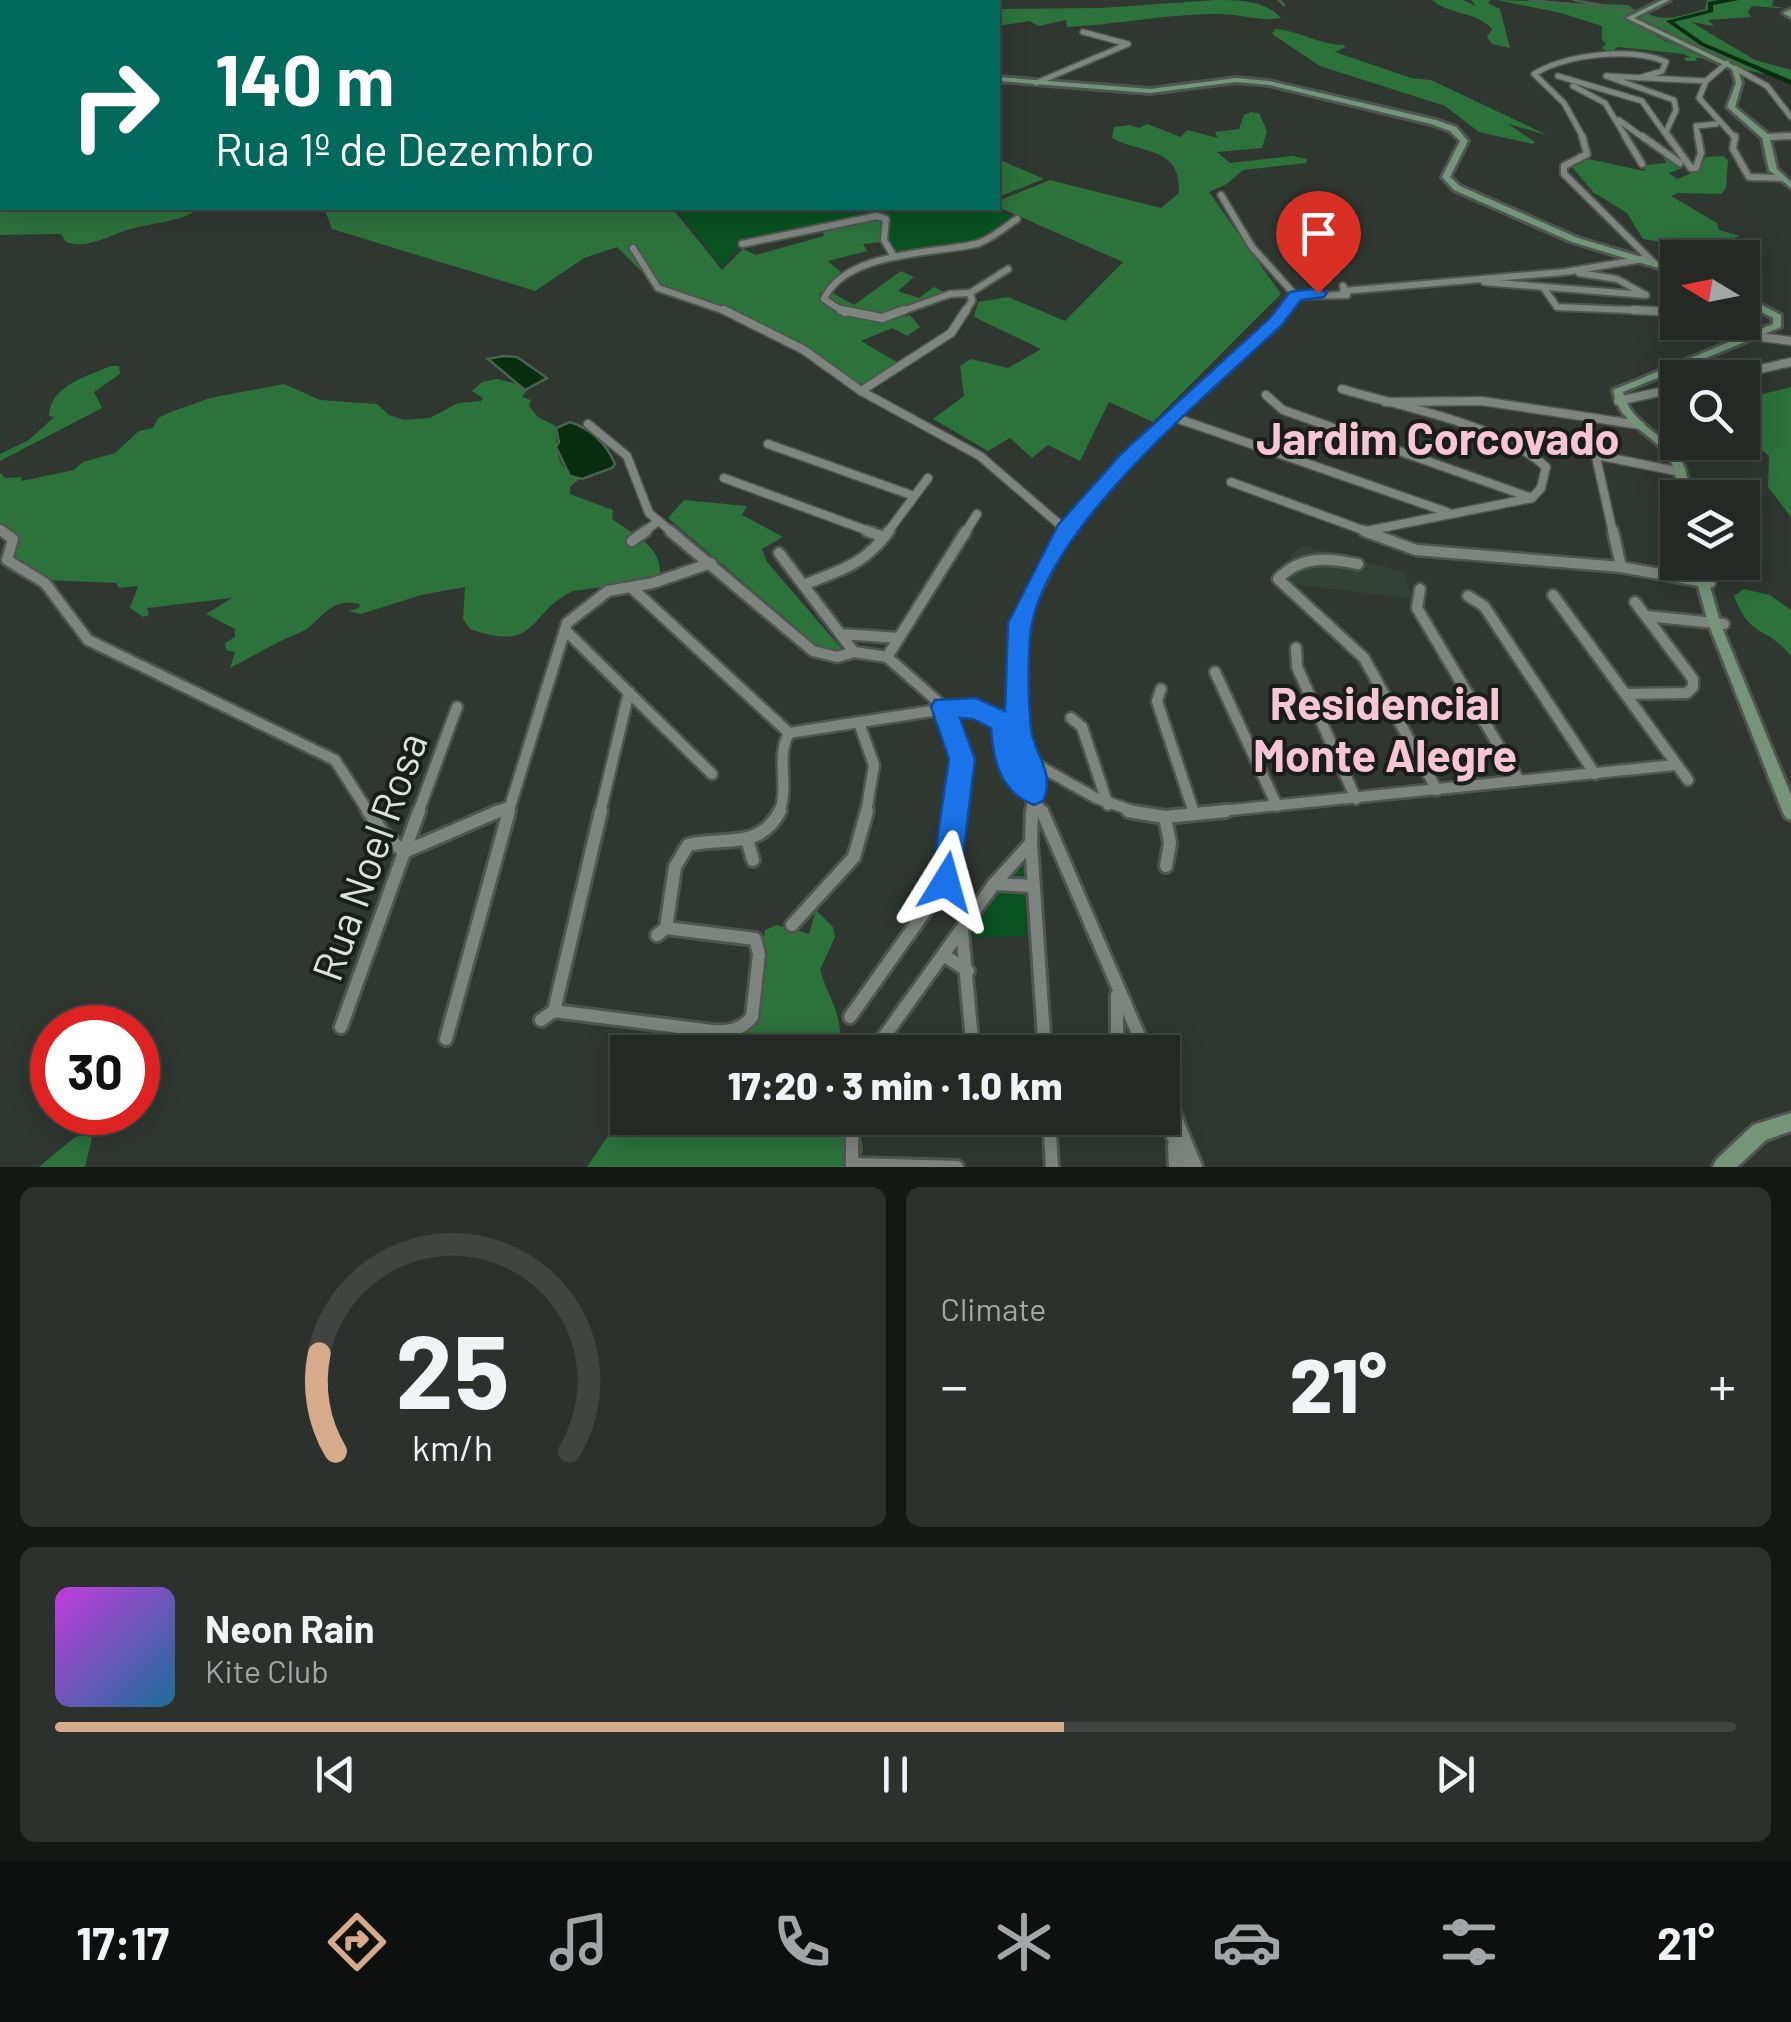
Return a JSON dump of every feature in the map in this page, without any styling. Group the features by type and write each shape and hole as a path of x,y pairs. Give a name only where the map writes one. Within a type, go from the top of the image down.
{"main road":[{"path":"1667,0 1629,18 1731,66 1739,83 1731,107 1766,137 1768,159 1780,178 1791,186"},
{"path":"1000,79 1150,91 1251,80 1421,118 1453,129 1464,140 1446,177 1457,188 1575,240 1660,265"},
{"path":"1760,309 1778,317 1778,325 1760,333"},
{"path":"1622,401 1634,382 1743,340"},
{"path":"1622,401 1668,450 1683,480"},
{"path":"1622,401 1682,460 1684,480"},
{"path":"1706,582 1741,690 1791,814"},
{"path":"1722,1167 1760,1132 1791,1122"}],"street":[{"path":"1036,84 1073,63 1104,57 1128,44 1083,32"},
{"path":"1639,78 1662,71 1666,62 1659,56 1636,54 1549,64 1534,74 1564,103 1588,146 1587,154 1564,166 1564,174 1648,261"},
{"path":"1549,64 1558,76 1599,98 1616,118 1642,164"},
{"path":"1780,178 1748,177 1733,149 1736,137 1719,124 1699,98 1706,82 1731,66 1768,86 1791,117"},
{"path":"1558,76 1642,101 1691,168"},
{"path":"1666,132 1676,110 1674,100 1606,76 1706,82"},
{"path":"1616,118 1691,168 1696,168 1701,153 1696,126 1719,124"},
{"path":"1766,137 1791,136"},
{"path":"1221,195 1252,247 1296,296"},
{"path":"742,244 877,216 886,219 884,240 893,255"},
{"path":"1008,269 970,293 950,294 882,318 847,314 824,299 825,292 837,283 893,255 980,242 1018,218"},
{"path":"633,248 658,288 732,313 804,350 862,390 980,456 1066,530"},
{"path":"1044,1035 1031,843 1032,762 1018,733 1020,623 1066,530 1129,458 1276,322 1296,296 1648,261"},
{"path":"1566,272 1617,279 1646,295"},
{"path":"1458,280 1646,295"},
{"path":"1544,287 1557,307 1660,311"},
{"path":"862,390 958,326 972,301 970,293"},
{"path":"1646,295 1648,310"},
{"path":"1760,335 1791,339"},
{"path":"1760,369 1791,362"},
{"path":"1342,389 1488,434 1681,472"},
{"path":"1622,401 1660,392"},
{"path":"1266,395 1283,410 1532,498"},
{"path":"1380,402 1428,397 1522,403 1640,424"},
{"path":"1176,418 1447,512"},
{"path":"588,424 628,456 643,504 658,521 824,656 854,652 887,657 944,707 962,759 946,882 850,1017"},
{"path":"1363,532 1447,512 1532,498 1542,488 1543,462 1488,434"},
{"path":"768,444 914,496"},
{"path":"1596,457 1621,567"},
{"path":"724,478 884,538"},
{"path":"804,585 860,563 884,538 928,478"},
{"path":"1231,482 1416,550 1621,567 1706,582"},
{"path":"1422,503 1433,516"},
{"path":"887,657 977,514"},
{"path":"632,541 658,521"},
{"path":"0,528 13,539 7,560 32,570 48,584 68,606 88,640 334,760 350,775 389,843 404,852 510,806"},
{"path":"779,553 854,652"},
{"path":"1358,564 1306,558 1278,578 1364,658 1437,790"},
{"path":"446,1039 510,806 565,630 573,617 598,596 711,563"},
{"path":"632,588 789,732 944,707 976,708 1018,733"},
{"path":"1420,589 1417,608 1519,780"},
{"path":"1553,595 1688,780"},
{"path":"1468,596 1484,606 1596,774"},
{"path":"1626,694 1687,693 1693,686 1693,679 1635,602"},
{"path":"1647,616 1720,624"},
{"path":"565,630 712,774"},
{"path":"841,634 899,638"},
{"path":"1296,648 1297,667 1356,798"},
{"path":"820,668 824,656"},
{"path":"1216,672 1277,806"},
{"path":"1161,689 1157,702 1194,814"},
{"path":"554,1011 629,692"},
{"name":"Rua Noel Rosa","path":"341,1026 456,707"},
{"path":"1071,718 1082,728 1109,806"},
{"path":"1003,722 1006,759 1011,770 1034,793 1137,1035"},
{"path":"792,925 854,857 862,839 874,764 859,723"},
{"path":"541,1020 554,1011 712,1031 728,1032 746,1025 752,1017 760,954 755,939 661,931 675,868 688,845 748,843 773,823 782,806 788,775 781,746 789,732"},
{"path":"1032,762 1109,806 1165,818 1675,765"},
{"path":"1165,818 1170,843 1166,866"},
{"path":"748,843 753,860"},
{"path":"883,1035 945,956 994,884 1031,843"},
{"path":"994,884 1034,886"},
{"path":"962,930 972,1035"},
{"path":"945,956 968,971"},
{"path":"1117,988 1117,1035"},
{"path":"852,1135 852,1165 957,1167"},
{"path":"1050,1135 1052,1167"},
{"path":"1175,1167 1176,1135"},
{"path":"1177,1135 1185,1167"},
{"path":"1179,1135 1196,1167"}],"shaded area":[{"path":"679,210 856,210 861,217 741,244 722,267"},
{"path":"859,210 998,210 1015,218 987,238 895,254 886,234 889,220 884,216 863,216"},
{"path":"517,357 547,378 525,390 488,359"},
{"path":"570,422 603,443 615,464 612,468 582,479 570,476 556,447 556,428"},
{"path":"1301,545 1404,572 1413,599 1269,581"},
{"path":"1023,860 1027,936 975,937 975,926"}],"green space":[{"path":"1432,0 1463,0 1476,6 1471,0 1490,0 1488,3 1500,9 1510,48 1492,44 1487,37 1492,29 1486,23"},
{"path":"1497,0 1629,5 1636,11 1625,18 1665,41 1719,60 1686,61 1684,58 1690,57 1684,54 1618,47 1611,52 1601,48 1606,44 1602,40 1602,26"},
{"path":"1707,0 1773,0 1772,6 1791,9 1752,6 1748,12 1751,17 1708,20 1714,26 1691,22 1755,60 1791,70 1791,82 1762,69 1764,74 1747,70 1634,20 1646,13 1668,18 1689,14 1705,9"},
{"path":"1242,1 1259,4 1281,18 1199,14 1067,27 1066,20 1039,26 1029,21 1000,26 1000,9"},
{"path":"1275,29 1343,45 1346,47 1335,52 1411,78 1431,80 1547,135 1508,124 1533,144 1479,132 1445,106 1320,66 1272,34"},
{"path":"1259,113 1267,131 1262,148 1217,152 1230,163 1292,156 1307,159 1306,163 1243,170 1227,184 1209,192 1281,294 1153,422 1109,402 1080,461 1048,445 1032,458 1010,438 988,451 933,419 964,396 960,366 971,359 1008,368 1041,349 974,317 978,302 1008,297 1065,321 1123,262 1000,208 1000,200 1050,180 1161,208 1179,193 1174,167 1158,154 1112,138 1114,127 1139,128 1147,124 1181,137 1187,130 1218,138 1215,132 1239,129 1244,115"},
{"path":"1661,152 1683,168 1669,173 1677,179 1697,171 1706,157 1723,156 1728,160 1726,188 1721,194 1671,196 1717,223 1719,230 1740,236 1729,240 1643,239 1627,213 1593,192 1572,167 1589,159 1644,171 1646,165 1666,163"},
{"path":"1000,160 1044,179 1000,196"},
{"path":"0,210 197,210 92,243 66,242 61,234 0,235"},
{"path":"325,210 674,210 722,270 743,249 756,255 824,236 821,227 877,217 884,221 883,242 863,244 867,251 828,261 845,276 819,294 827,304 848,316 872,319 910,315 920,327 907,336 892,328 861,341 900,364 862,388 807,346 733,310 666,289 649,273 633,246 629,249 645,275 617,247 584,258 535,291 332,229"},
{"path":"901,271 914,277 898,291 919,298 934,287 946,293 901,310 868,315 852,314 826,296 831,292 854,305"},
{"path":"111,366 119,366 120,374 94,392 102,408 0,461 0,454 29,440 54,417 49,416 51,405 63,389"},
{"path":"497,379 529,387 522,397 531,400 529,406 538,417 556,426 562,464 579,479 570,487 570,494 613,510 612,519 652,550 660,568 659,579 573,591 559,599 531,627 509,636 470,629 463,619 465,587 421,595 361,614 348,611 360,604 339,604 307,629 230,668 235,652 226,650 225,643 235,637 235,629 206,614 232,598 147,608 149,615 143,617 130,608 138,586 119,588 116,583 44,580 6,560 8,538 0,534 0,473 5,478 21,477 22,481 74,470 83,462 115,453 139,431 153,428 158,418 168,413 210,398 284,384 320,400 377,404 389,415 404,420 430,418 458,403 481,401 483,398 472,391 482,382"},
{"path":"1791,387 1791,517 1768,487 1769,456 1760,449 1760,395"},
{"path":"684,500 747,506 742,515 783,537 762,549 767,562 842,649 827,654 668,518"},
{"path":"1744,589 1770,595 1791,610 1791,656 1746,619 1734,596"},
{"path":"816,910 833,927 835,937 820,970 836,1012 840,1035 746,1035 750,1017 746,1005 759,974 765,930 777,925 809,934"},
{"path":"610,1133 854,1135 862,1142 863,1151 854,1167 587,1167"},
{"path":"75,1137 92,1138 85,1167 39,1167"}],"waterway":[{"path":"1279,0 1284,5"},
{"path":"1529,0 1630,10"},
{"path":"1574,0 1622,9"},
{"path":"1736,0 1710,3 1711,11 1669,21 1702,44 1791,83"},
{"path":"1630,11 1671,25"}],"district":[{"name":"Jardim Corcovado","path":"1438,437"},
{"name":"Residencial Monte Alegre","path":"1385,728"}],"route":[{"path":"946,882 962,759 944,707 976,708 1003,722 1006,759 1011,770 1034,793 1032,762 1018,733 1020,623 1066,530 1129,458 1276,322 1296,296 1318,293"}]}
